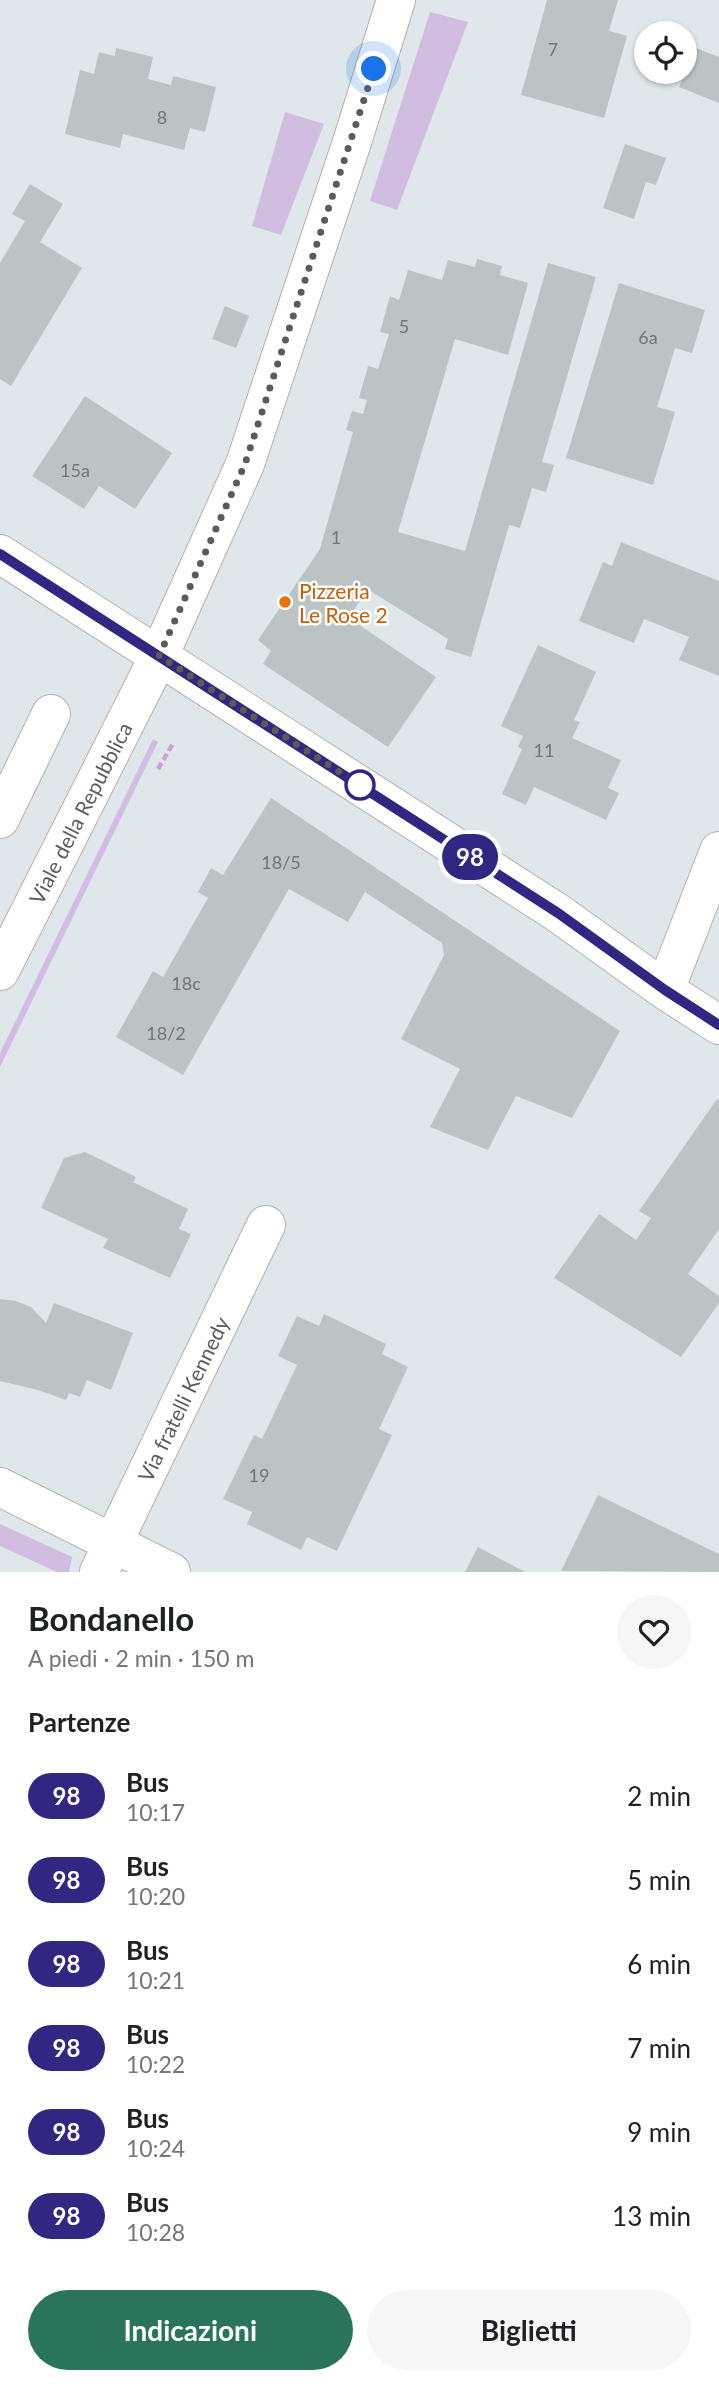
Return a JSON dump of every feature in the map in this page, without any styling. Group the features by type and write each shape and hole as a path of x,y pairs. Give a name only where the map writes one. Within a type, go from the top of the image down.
{"street":[{"name":"Viale della Repubblica","path":"0,971 159,656 245,464 353,139 396,0"},
{"path":"0,554 558,913 665,990 719,1025"},
{"path":"0,819 51,714"},
{"path":"665,990 719,851"},
{"name":"Via fratelli Kennedy","path":"106,1557 266,1225"},
{"path":"0,1487 106,1557 171,1572"}],"path":[{"path":"158,769 174,742"}],"shaded area":[{"path":"430,12 468,22 397,210 370,201"},
{"path":"285,112 324,124 281,235 252,226"},
{"path":"153,739 158,742 0,1067 0,1053"},
{"path":"0,1524 72,1557 69,1572 57,1572 0,1546"}],"building":[{"path":"547,0 618,0 609,31 627,36 604,118 521,95"},
{"path":"116,48 153,57 148,79 171,85 173,76 216,87 205,132 190,128 184,150 123,134 120,148 65,134 80,70 94,74 99,52 115,56"},
{"path":"697,48 719,57 719,103 679,87 680,84 697,84"},
{"path":"625,144 666,158 656,185 646,182 634,219 603,208"},
{"path":"30,184 63,204 40,242 82,268 11,386 0,379 0,263 25,221 12,214"},
{"path":"477,259 502,266 500,275 528,283 508,355 455,339 398,532 465,551 548,263 596,277 542,462 554,465 546,492 532,488 520,528 509,525 471,657 445,649 448,639 367,589 349,618 436,677 388,747 263,664 271,651 258,640 320,549 353,432 346,430 352,411 363,414 367,400 359,398 368,366 378,369 389,334 380,332 390,296 399,300 408,270 442,280 448,260 475,267"},
{"path":"619,283 705,310 692,353 675,348 657,407 675,412 653,485 566,458"},
{"path":"225,306 249,316 236,348 212,339"},
{"path":"85,396 172,453 135,509 99,486 84,509 32,476"},
{"path":"621,542 719,581 719,676 679,660 689,637 644,619 634,643 579,621 603,562 612,566"},
{"path":"538,645 596,672 574,720 580,722 572,738 621,760 608,788 619,793 606,820 534,787 526,805 502,794 522,749 518,747 523,736 501,726"},
{"path":"271,798 620,1031 572,1118 516,1096 488,1150 430,1127 460,1069 401,1039 444,955 442,943 365,892 348,922 289,889 183,1075 116,1037 153,971 163,977 208,898 198,892 211,868 223,875"},
{"path":"717,1099 719,1229 688,1274 719,1296 719,1303 681,1357 554,1278 599,1214 636,1240 651,1218 639,1211"},
{"path":"85,1152 136,1177 133,1182 188,1209 179,1229 191,1234 170,1278 103,1248 108,1239 41,1208 64,1158"},
{"path":"0,1299 31,1307 46,1323 54,1303 133,1333 111,1390 87,1380 80,1397 69,1393 66,1400 0,1381"},
{"path":"324,1314 386,1344 382,1354 408,1367 379,1429 392,1435 337,1551 307,1537 301,1550 247,1524 252,1512 223,1499 254,1435 262,1439 297,1365 278,1356 297,1316 319,1326"},
{"path":"598,1495 719,1554 719,1572 561,1571"},
{"path":"478,1547 525,1572 465,1572"}],"bus line":[{"name":"98","path":"0,554 558,913 665,990 719,1025"}],"place":[{"name":"Pizzeria Le Rose 2","path":"285,602"}],"route":[{"path":"360,785 159,656 245,464 374,69"}]}
